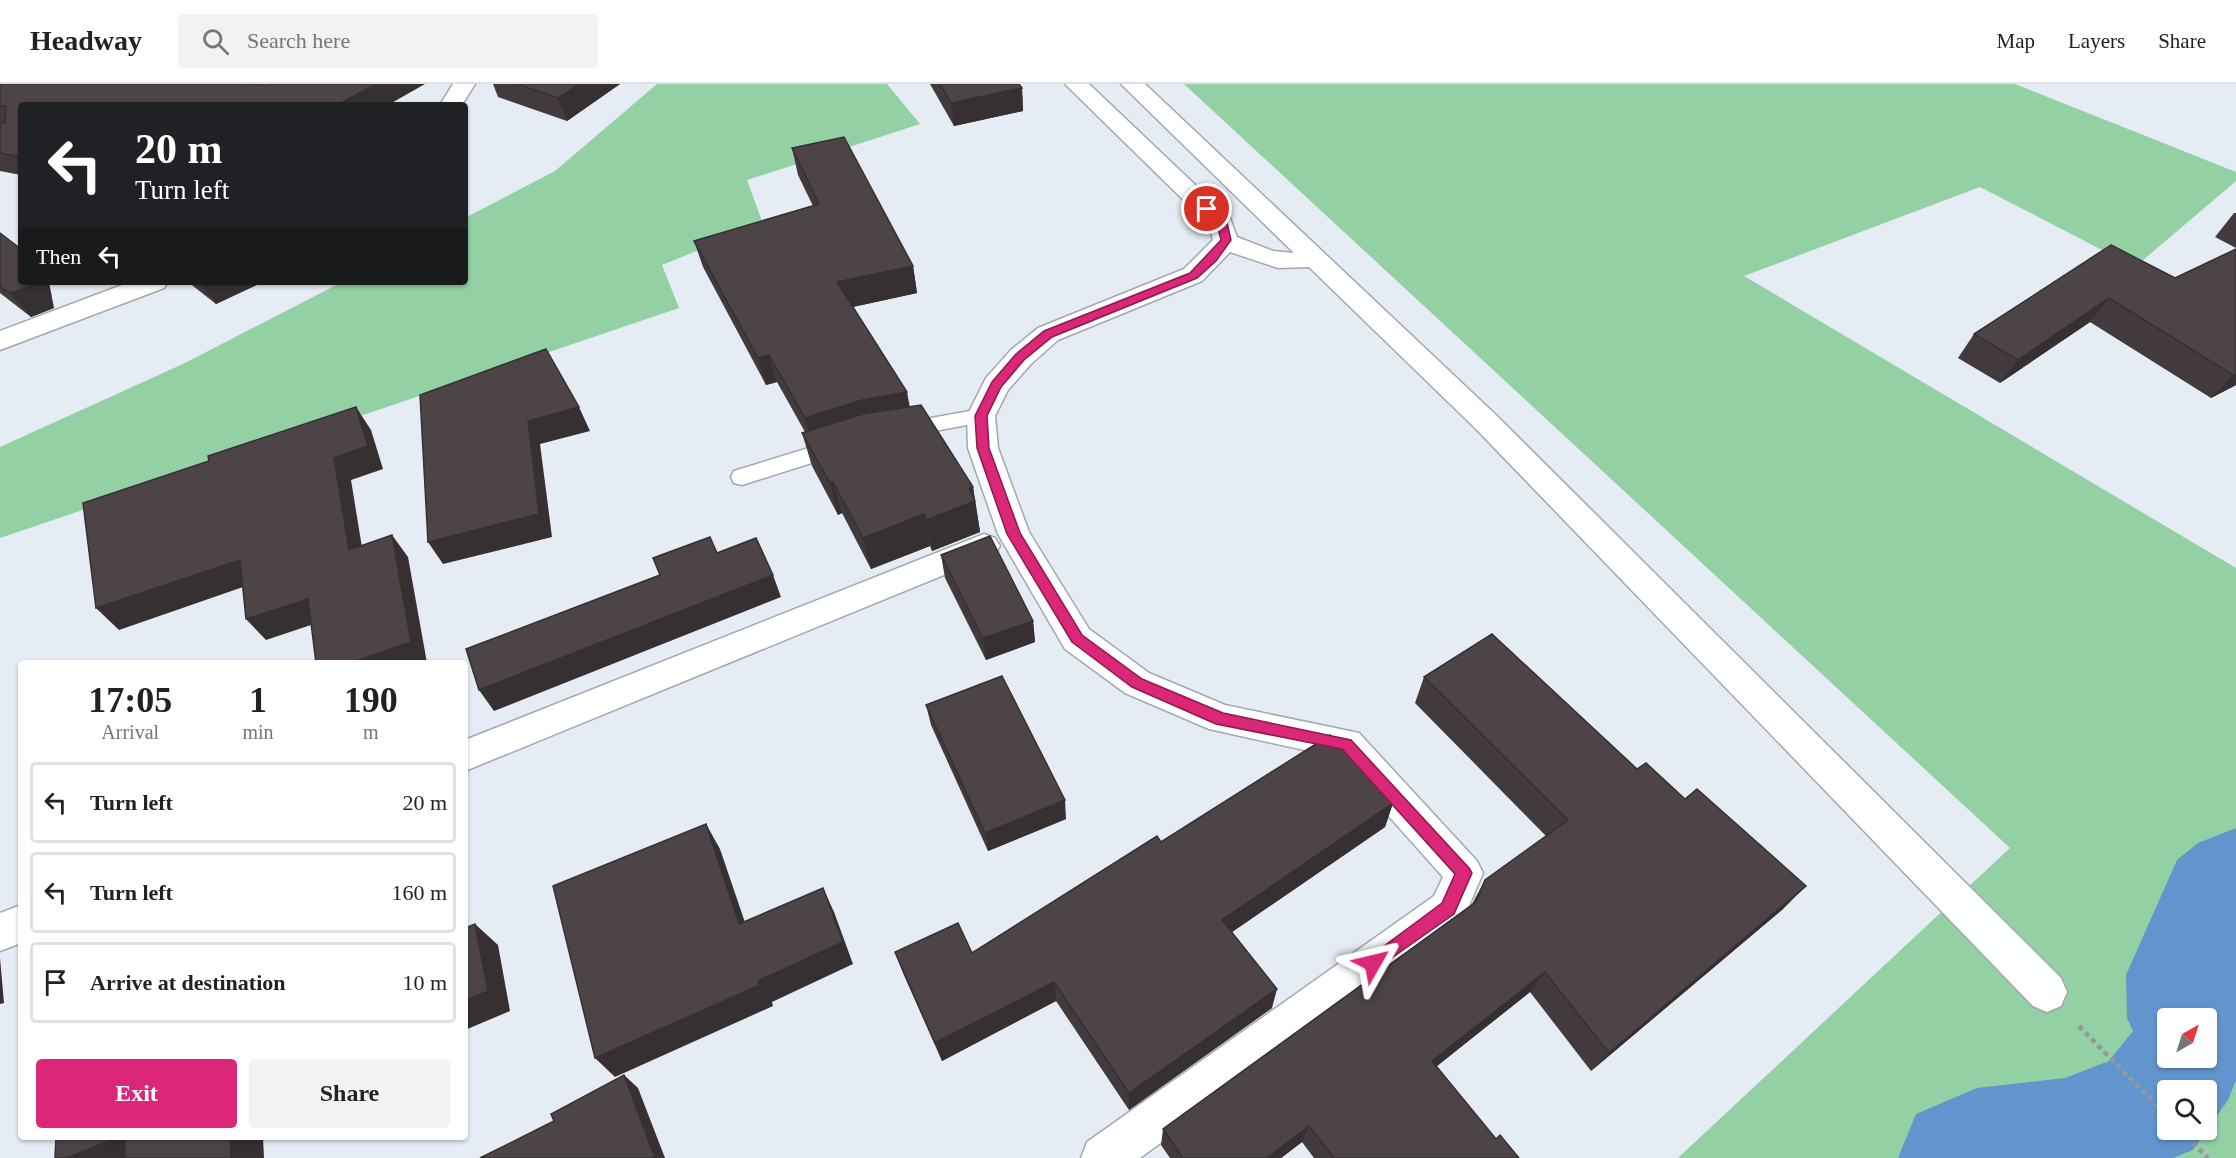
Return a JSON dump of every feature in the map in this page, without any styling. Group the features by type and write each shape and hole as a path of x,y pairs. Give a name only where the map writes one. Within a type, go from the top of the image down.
{"street":[{"path":"453,102 464,84"},
{"path":"1076,84 1221,223 1226,240 1268,260 1290,263 1313,259"},
{"path":"1132,84 1486,422 2047,992"},
{"path":"1103,1158 1448,909 1464,873 1346,744 1221,719 1137,683 1077,639 1014,534 983,448 981,416 996,385 1020,357 1048,334 1193,275 1212,259 1226,240"},
{"path":"0,340 147,285"},
{"path":"468,755 1014,534"},
{"path":"0,932 18,925"}],"lane":[{"path":"879,435 981,416"},
{"path":"742,477 858,440"}],"path":[{"path":"2099,1047 2157,1106"},
{"path":"2190,1140 2208,1158"}],"green space":[{"path":"657,84 887,84 920,124 747,180 763,224 662,265 679,308 0,538 0,447 185,363 336,285 468,285 468,216 555,171"},
{"path":"1184,84 2015,84 2236,172 2236,181 2135,267 1980,187 1744,276 2236,568 2236,1158 1678,1158 2010,848"}],"building":[{"path":"0,84 376,84 343,102 18,102 18,156 0,153 0,123 5,123 6,106 0,106"},
{"path":"517,84 579,84 558,98"},
{"path":"940,84 1019,84 1022,88 951,103"},
{"path":"844,137 913,266 837,282 907,392 862,400 805,418 769,355 758,358 694,241 819,204 792,148"},
{"path":"0,233 18,247 18,285 34,285 10,293 0,286"},
{"path":"2111,245 2175,278 2236,249 2236,374 2233,375 2109,298 2018,360 1974,334"},
{"path":"546,349 579,407 528,421 539,514 428,542 420,395"},
{"path":"921,405 973,487 969,489 975,501 926,520 924,514 863,538 833,482 830,483 802,433 863,414"},
{"path":"356,407 368,446 334,458 349,550 392,535 411,642 359,660 316,660 308,599 246,619 240,560 96,608 83,503 209,461 208,456"},
{"path":"990,536 1033,621 983,638 941,555"},
{"path":"710,537 717,553 756,538 773,575 479,690 466,649 660,575 653,558"},
{"path":"1492,634 1637,769 1646,763 1685,799 1697,789 1806,886 1609,1053 1545,972 1432,1061 1496,1139 1500,1135 1519,1158 1334,1158 1309,1126 1267,1158 1183,1158 1163,1129 1476,902 1485,880 1568,820 1424,677"},
{"path":"1002,676 1065,800 985,833 926,705"},
{"path":"1330,735 1393,803 1222,920 1277,989 1129,1093 1054,982 935,1043 895,952 958,923 972,953 1157,836 1161,842"},
{"path":"706,824 739,924 823,888 843,942 758,981 760,985 595,1058 553,886"},
{"path":"475,924 488,991 468,1000 468,927"},
{"path":"624,1075 655,1158 480,1158 554,1121 551,1114"},
{"path":"56,1140 111,1140 67,1158 55,1158"},
{"path":"125,1140 230,1140 231,1158 125,1158"}],"waterway":[{"path":"2185,1008 2183,975 2215,896 2236,878"},
{"path":"1960,1158 1977,1150 2065,1139 2150,1107 2179,1068"}],"route":[{"path":"1207,209 1221,223 1226,240 1212,259 1193,275 1156,292 1096,313 1048,334 1020,357 996,385 981,416 983,448 1014,534 1077,639 1137,683 1221,719 1346,744 1464,873 1448,909 1373,963"}]}
